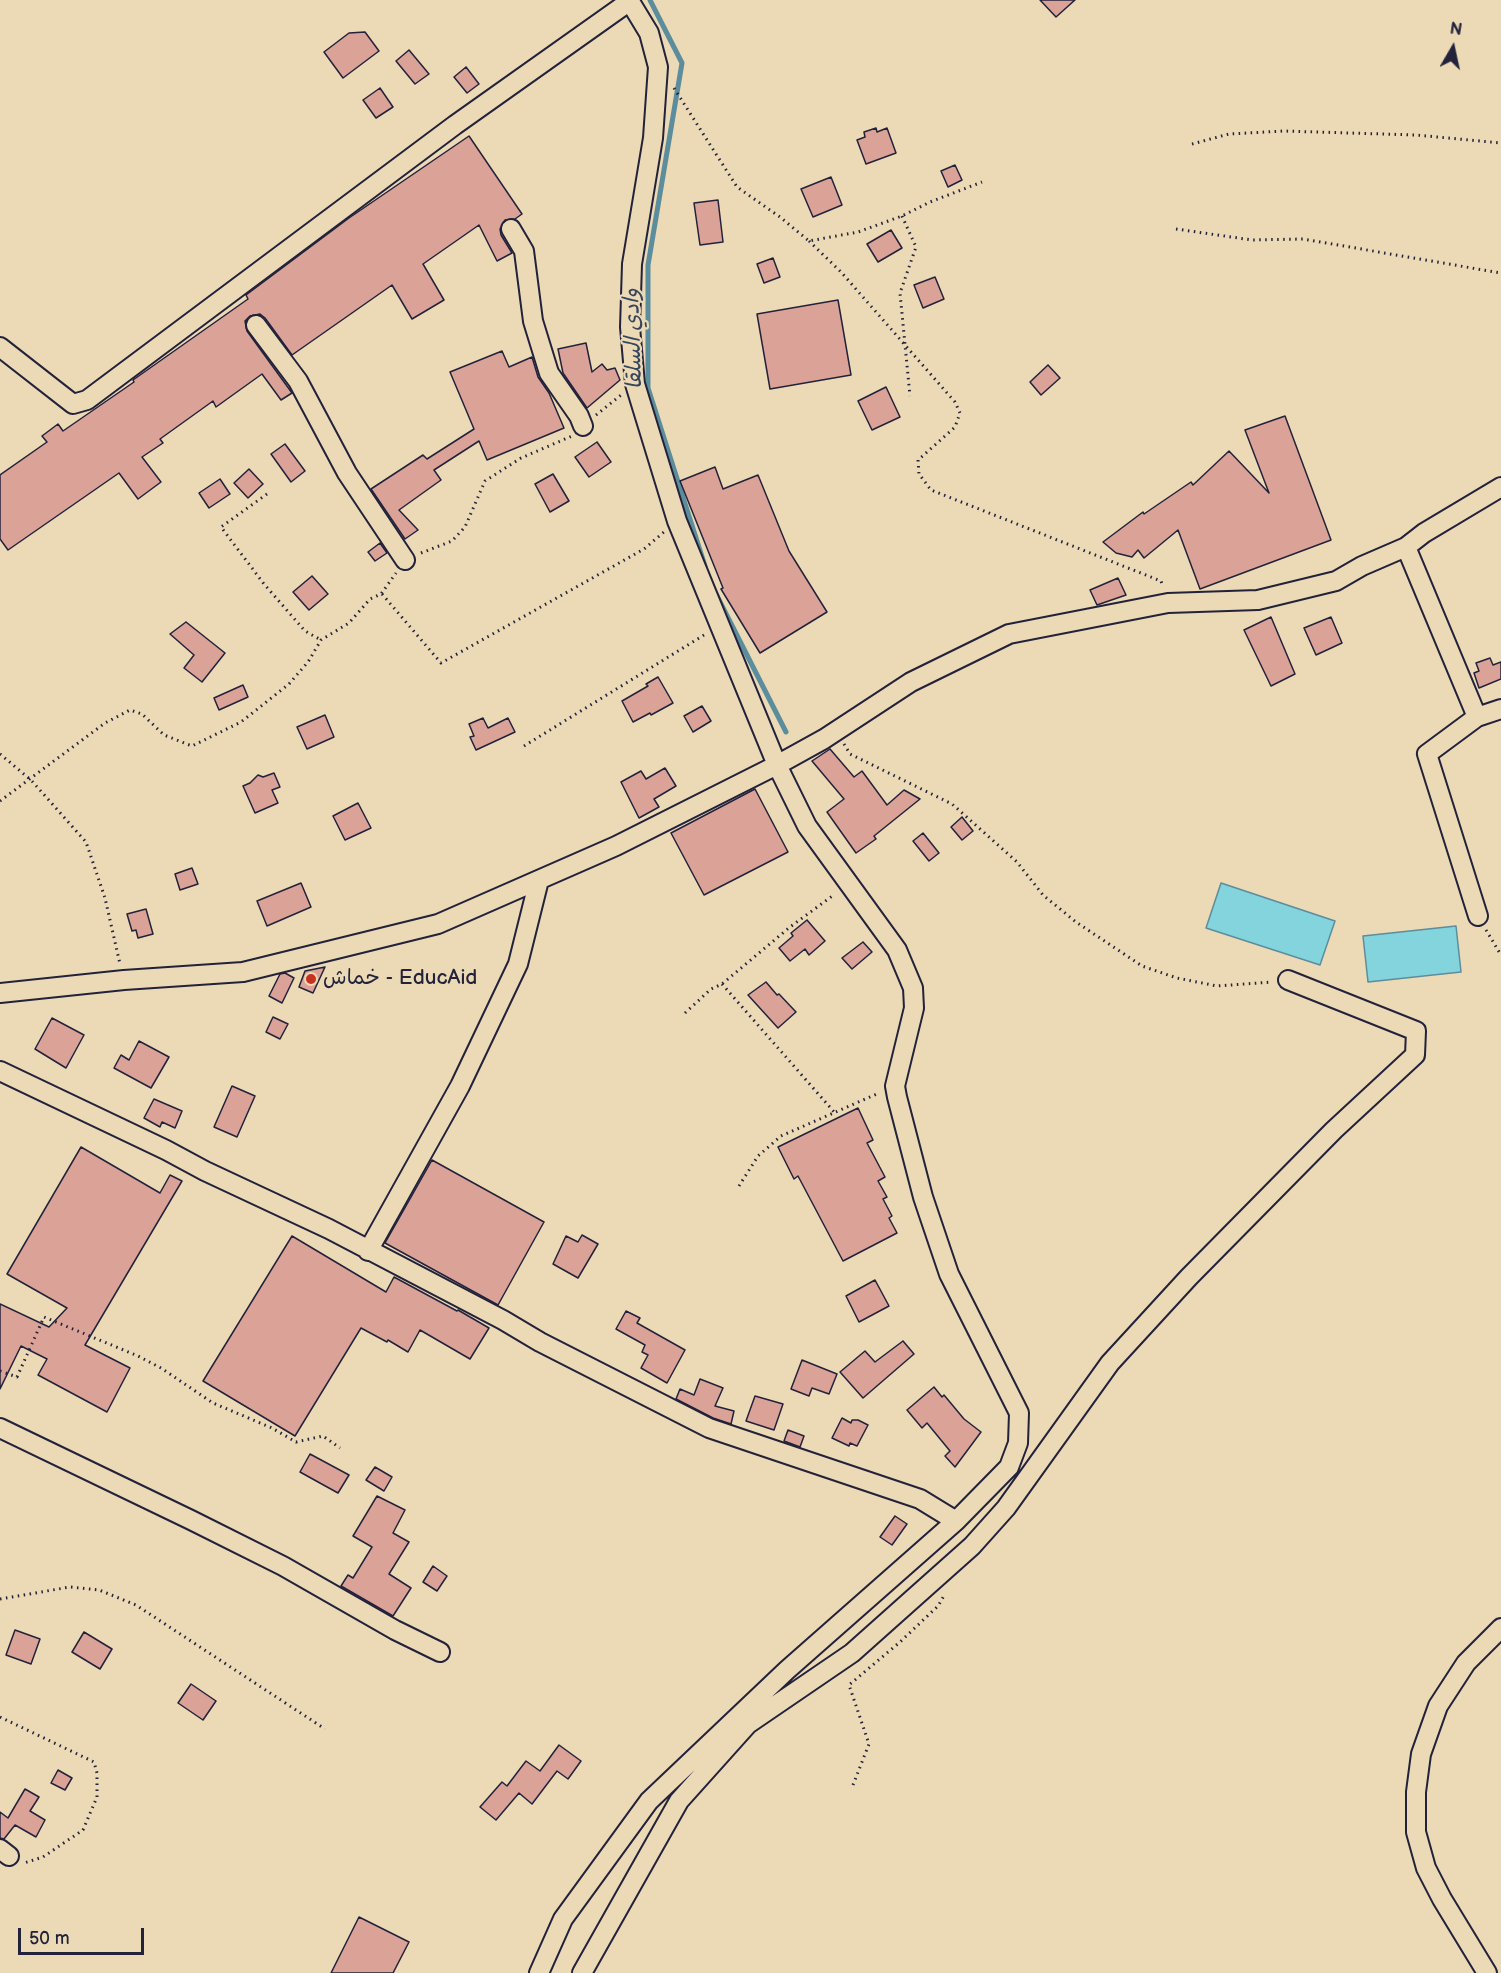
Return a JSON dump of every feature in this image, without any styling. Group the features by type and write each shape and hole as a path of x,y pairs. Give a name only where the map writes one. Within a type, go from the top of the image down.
{"street":[{"path":"0,347 73,404 87,400 455,125 630,1 649,33 658,68 653,138 632,264 630,327 635,384 677,521 777,765 807,826 897,950 913,988 914,1008 895,1086 923,1197 949,1274 1019,1413 1018,1443 1009,1467 956,1521 787,1670 649,1801 563,1919 539,1973"},
{"path":"512,229 524,251 533,321 549,373 579,416 583,426"},
{"path":"256,325 298,381 347,473 405,560"},
{"path":"0,993 124,980 243,972 438,924 616,846 777,765 824,739 834,730 911,682 1009,634 1168,603 1258,600 1336,581 1362,566 1406,547 1424,533 1501,487"},
{"path":"1406,547 1477,717"},
{"path":"1478,916 1427,754 1477,717 1501,709"},
{"path":"368,1251 460,1086 518,964 539,880"},
{"path":"582,1973 679,1801 748,1724 852,1653 972,1546 1006,1508 1110,1363 1334,1130 1415,1055 1416,1031 1288,980"},
{"path":"0,1071 329,1229 503,1320 540,1342 709,1428 920,1499 956,1521"},
{"path":"0,1428 283,1566 395,1630 440,1652"},
{"path":"1487,1973 1426,1868 1416,1832 1416,1792 1421,1754 1438,1706 1467,1663 1501,1628"}],"path":[{"path":"658,68 737,187 780,217 841,272 955,402 960,413 955,426 918,460 919,474 931,490 1161,581 1168,603"},
{"path":"1192,144 1229,134 1283,131 1416,135 1501,143"},
{"path":"809,241 858,232 982,182"},
{"path":"902,216 916,247 900,292 910,396"},
{"path":"1176,229 1252,240 1304,239 1501,273"},
{"path":"0,801 105,723 130,710 142,714 164,735 192,746 242,722 289,684 308,663 321,640 349,623 370,599 381,594 405,560 452,540 465,527 486,480 521,458 582,432 583,426 635,384"},
{"path":"267,494 221,527 264,584 305,631 321,640"},
{"path":"381,594 441,663 644,549 677,521"},
{"path":"524,746 719,626"},
{"path":"834,730 850,754 952,804 1017,862 1043,895 1076,922 1142,966 1177,978 1216,987 1288,980"},
{"path":"0,754 31,780 86,842 105,898 124,980"},
{"path":"685,1013 711,989 722,984 790,927 848,884"},
{"path":"1478,916 1501,956"},
{"path":"722,984 835,1113"},
{"path":"739,1186 758,1156 780,1136 895,1086"},
{"path":"0,1371 16,1377 44,1317 138,1356 213,1403 272,1428 296,1442 322,1436 340,1448"},
{"path":"0,1599 70,1587 99,1590 136,1605 325,1729"},
{"path":"853,1785 868,1744 849,1685 900,1642 938,1605 946,1593"},
{"path":"0,1717 94,1762 97,1773 97,1797 83,1830 43,1857 25,1864 4,1852"}],"water":[{"path":"1221,883 1335,921 1320,965 1206,928"},
{"path":"1456,926 1461,972 1368,982 1363,936"}],"building":[{"path":"1040,0 1075,0 1056,17"},
{"path":"365,32 379,51 343,78 324,52 349,33"},
{"path":"409,50 429,74 415,84 396,61"},
{"path":"466,67 479,84 467,93 454,77"},
{"path":"380,88 393,107 376,118 363,100"},
{"path":"876,128 877,132 887,128 896,153 866,164 857,140 865,137 864,132"},
{"path":"469,136 522,214 515,219 505,220 500,229 512,253 497,261 479,225 423,264 444,300 412,319 392,285 292,355 265,318 260,314 250,316 245,321 247,331 292,393 281,400 262,374 216,407 213,401 160,439 163,443 142,457 161,482 138,499 119,473 8,550 0,539 0,475 47,442 42,436 58,424 63,431 134,382 133,380 248,299 246,295 349,218"},
{"path":"955,165 962,180 948,187 941,171"},
{"path":"831,177 842,205 813,217 801,189"},
{"path":"718,200 723,242 700,245 694,203"},
{"path":"891,230 902,248 878,262 867,244"},
{"path":"773,258 780,277 764,283 757,264"},
{"path":"935,277 944,299 923,308 914,285"},
{"path":"838,300 851,375 770,389 757,314"},
{"path":"586,343 592,372 602,364 607,370 615,368 620,380 587,408 563,373 558,349"},
{"path":"502,351 509,367 532,357 538,377 549,393 564,428 487,460 479,441 434,470 441,480 399,510 418,530 405,539 371,489 423,455 427,459 474,429 450,372"},
{"path":"1048,365 1060,378 1041,395 1030,382"},
{"path":"886,387 900,417 872,430 858,401"},
{"path":"1285,416 1331,540 1200,589 1178,530 1144,558 1138,550 1132,557 1116,553 1103,542 1143,512 1144,514 1191,482 1193,485 1229,451 1269,493 1245,430"},
{"path":"597,442 611,462 589,477 575,457"},
{"path":"285,444 305,471 291,482 271,454"},
{"path":"715,467 723,489 758,475 789,551 827,612 760,653 721,589 723,588 680,481"},
{"path":"249,469 263,484 248,498 234,483"},
{"path":"553,474 569,501 550,512 535,484"},
{"path":"220,479 230,494 209,508 199,493"},
{"path":"380,543 387,553 375,561 368,552"},
{"path":"312,576 328,594 309,610 293,592"},
{"path":"1118,578 1126,595 1097,605 1090,590"},
{"path":"1271,617 1295,674 1271,686 1244,630"},
{"path":"1331,617 1342,643 1316,655 1304,628"},
{"path":"186,622 225,653 202,682 184,668 194,655 170,634"},
{"path":"1490,658 1493,665 1501,662 1501,679 1479,688 1474,673 1479,671 1476,663"},
{"path":"658,677 673,703 633,722 622,701 648,686 646,684"},
{"path":"243,685 248,697 219,710 214,698"},
{"path":"702,706 711,721 693,732 684,716"},
{"path":"325,715 334,737 307,749 297,727"},
{"path":"483,718 488,728 508,718 515,732 476,750 470,737 474,736 469,724"},
{"path":"830,749 854,777 862,771 887,805 904,790 920,799 874,836 876,839 856,853 827,812 844,799 812,761"},
{"path":"665,768 676,786 654,799 659,807 639,818 621,782 641,771 646,779"},
{"path":"274,773 280,787 272,790 278,803 255,813 243,786 258,775 263,777"},
{"path":"755,789 788,852 704,895 671,833"},
{"path":"358,803 371,828 345,840 333,816"},
{"path":"962,817 973,831 962,840 951,827"},
{"path":"923,833 939,853 929,861 913,841"},
{"path":"192,868 198,884 180,890 175,874"},
{"path":"301,883 311,907 267,926 257,901"},
{"path":"146,909 153,934 138,938 136,930 132,931 127,914"},
{"path":"807,920 825,941 809,955 805,949 790,961 779,948 793,936 791,933"},
{"path":"863,942 872,952 852,969 842,958"},
{"name":"خماش - EducAid","path":"325,967 313,993 299,987 305,971"},
{"path":"285,973 294,978 282,1003 269,996 280,974"},
{"path":"766,982 796,1012 778,1028 748,995"},
{"path":"273,1017 288,1024 280,1039 266,1032"},
{"path":"52,1018 84,1035 66,1068 35,1049"},
{"path":"139,1041 169,1057 151,1088 114,1068 121,1055 129,1060"},
{"path":"232,1086 255,1096 237,1137 214,1127"},
{"path":"154,1099 182,1111 175,1128 162,1122 160,1127 144,1118"},
{"path":"858,1108 873,1140 867,1143 885,1177 878,1181 887,1197 883,1199 892,1216 889,1218 897,1233 843,1261 798,1176 794,1179 778,1147"},
{"path":"81,1147 160,1193 170,1175 182,1181 85,1345 130,1368 107,1412 38,1375 47,1359 21,1346 0,1389 0,1304 49,1327 67,1308 7,1274"},
{"path":"432,1160 544,1222 498,1305 385,1243"},
{"path":"582,1235 598,1244 578,1278 553,1264 566,1236 578,1242"},
{"path":"292,1236 386,1292 394,1277 489,1328 470,1359 420,1330 408,1352 361,1328 295,1436 203,1381"},
{"path":"875,1280 889,1306 859,1322 846,1296"},
{"path":"626,1311 640,1318 637,1323 685,1350 667,1383 641,1368 648,1355 642,1352 645,1345 616,1329"},
{"path":"903,1341 914,1354 863,1398 840,1372 865,1351 875,1362"},
{"path":"802,1360 837,1374 829,1394 812,1388 809,1396 791,1389"},
{"path":"700,1379 723,1388 715,1406 734,1411 731,1424 713,1418 676,1399 680,1389 694,1395"},
{"path":"934,1387 942,1397 944,1395 964,1419 981,1432 955,1467 945,1456 950,1451 927,1423 922,1428 907,1410"},
{"path":"755,1396 783,1404 774,1430 746,1421"},
{"path":"842,1418 851,1423 852,1420 858,1420 868,1425 857,1446 850,1443 849,1446 832,1438"},
{"path":"788,1430 804,1436 800,1447 784,1441"},
{"path":"310,1454 349,1475 338,1493 300,1472"},
{"path":"375,1467 392,1477 384,1491 366,1480"},
{"path":"377,1496 405,1510 393,1533 409,1542 389,1574 411,1588 393,1616 341,1586 348,1575 353,1578 372,1547 353,1536"},
{"path":"895,1516 907,1524 892,1545 880,1537"},
{"path":"433,1566 447,1576 437,1591 423,1582"},
{"path":"15,1630 40,1639 31,1664 6,1655"},
{"path":"84,1632 112,1649 100,1669 72,1652"},
{"path":"191,1684 216,1701 203,1720 178,1703"},
{"path":"559,1745 581,1761 568,1779 557,1771 532,1804 519,1793 496,1820 480,1807 502,1782 507,1786 526,1761 540,1771"},
{"path":"58,1770 72,1778 65,1790 51,1783"},
{"path":"25,1789 39,1797 30,1811 45,1820 36,1837 15,1825 4,1839 0,1838 0,1812 8,1818"},
{"path":"359,1917 409,1942 393,1973 331,1973"}],"waterway":[{"name":"وادي السلقا","path":"650,0 682,63 648,265 648,388 705,566"},
{"name":"وادي السلقا","path":"716,594 786,732"}],"place":[{"name":"خماش - EducAid","path":"311,979"}]}
